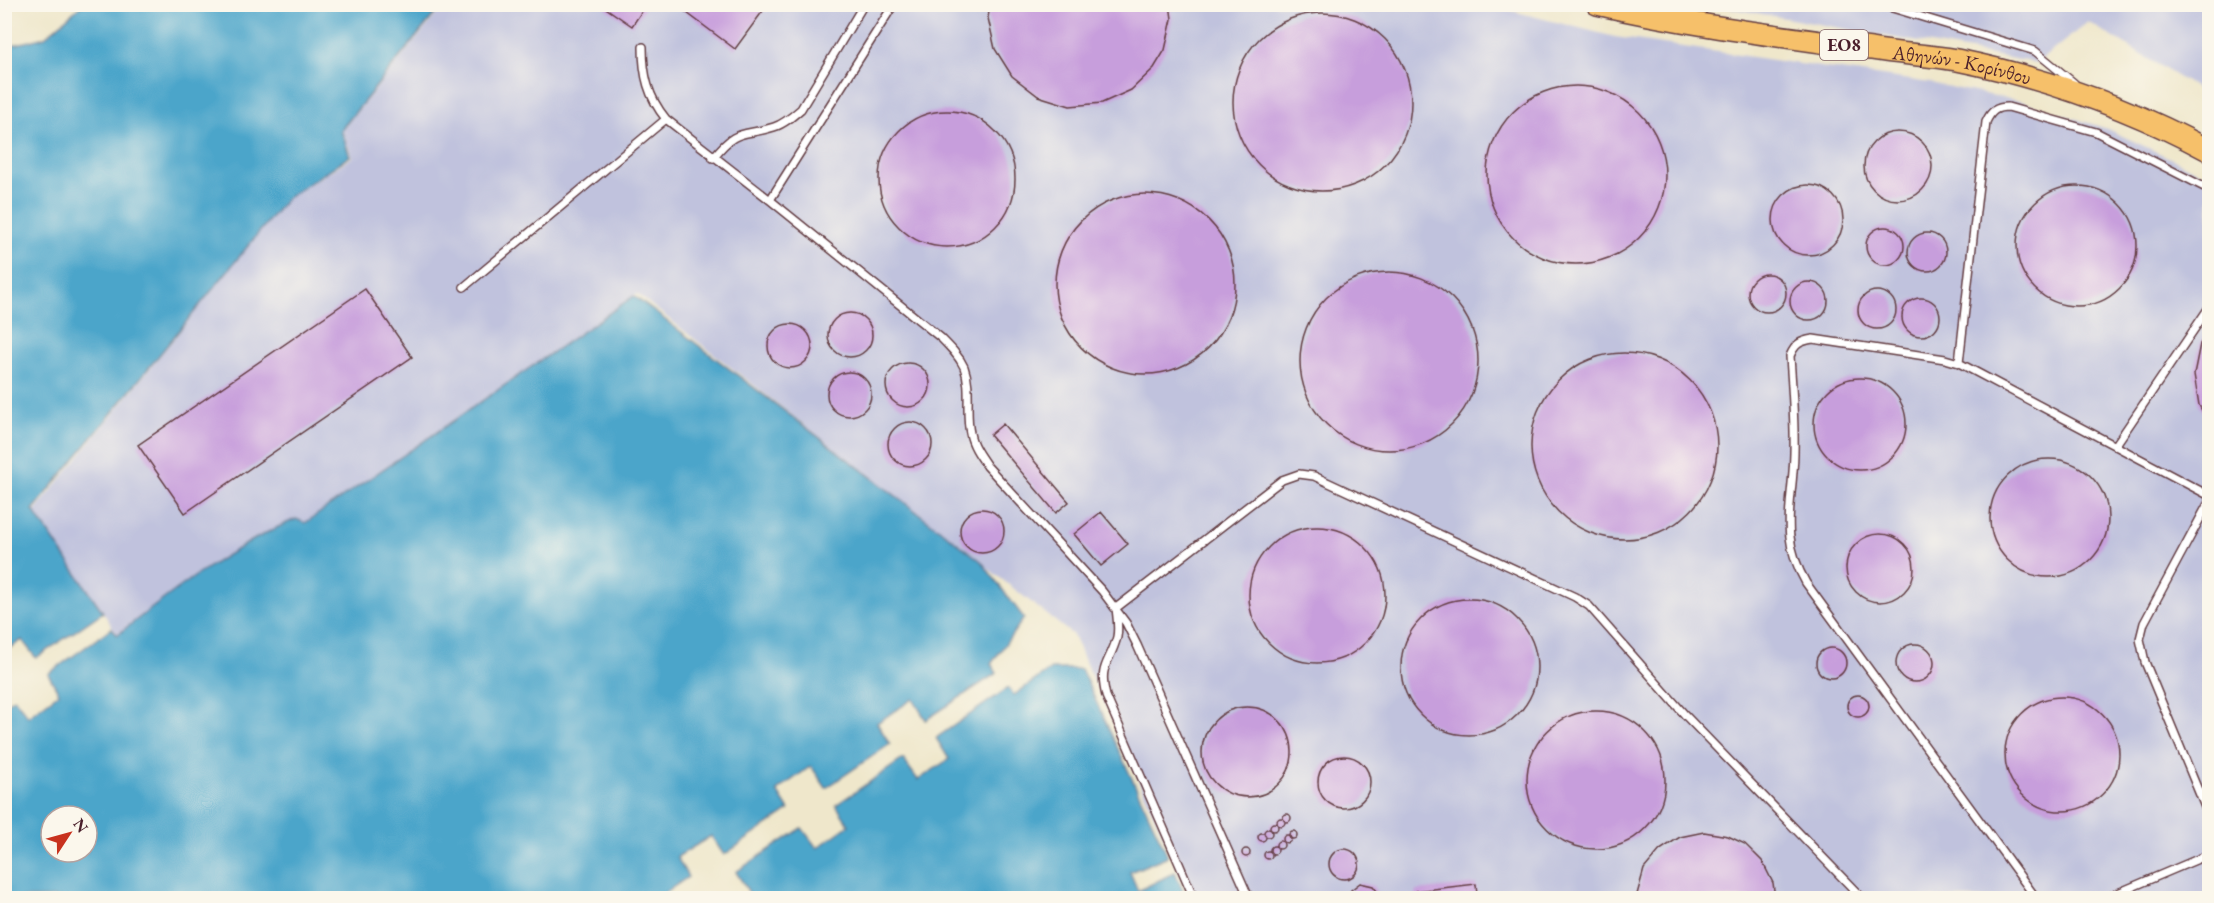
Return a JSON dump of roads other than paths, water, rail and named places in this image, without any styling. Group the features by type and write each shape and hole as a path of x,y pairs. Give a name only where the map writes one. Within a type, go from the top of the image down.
{"main road":[{"name":"Αθηνών - Κορίνθου","path":"1597,4 1666,20 1956,60 2024,76 2088,95 2174,131 2210,151"}],"lane":[{"path":"713,158 729,140 740,134 774,127 788,120 801,109 864,4"},
{"path":"770,200 894,4"},
{"path":"1879,4 2035,51 2088,95"},
{"path":"643,47 645,76 650,93 657,108 666,119 713,158 770,200 941,338 956,353 964,368 968,388 970,433 976,450 987,466 1116,608 1137,645 1249,898"},
{"path":"1959,363 1986,122 1990,113 1998,107 2008,107 2096,132 2210,190"},
{"path":"464,287 666,119"},
{"path":"2115,446 2210,306"},
{"path":"2036,898 1806,583 1796,564 1789,541 1788,517 1794,455 1790,356 1794,346 1801,341 1813,339 1959,363 2210,498 2144,623 2139,639 2145,662 2210,819"},
{"path":"1116,608 1282,480 1299,474 1314,476 1575,597 1589,606 1685,715 1862,898"},
{"path":"1116,608 1117,637 1103,668 1102,680 1106,696 1194,898"},
{"path":"2106,898 2210,854"}],"water":[{"path":"83,4 442,5 341,130 350,156 287,198 33,510 103,612 36,658 22,640 5,651 5,47 45,37"},
{"path":"634,296 981,561 1024,618 991,664 997,673 926,720 913,699 877,723 890,744 826,788 811,766 777,791 789,810 724,855 711,836 677,857 688,877 657,898 5,898 5,704 14,698 28,716 59,693 48,674 112,628 117,635 225,556 296,519 305,523"},
{"path":"1051,669 1081,669 1168,856 1130,872 1138,891 1175,872 1186,898 743,898 750,894 736,872 802,828 817,848 849,825 836,805 903,759 918,780 949,759 936,738 1008,688 1014,695"}]}
